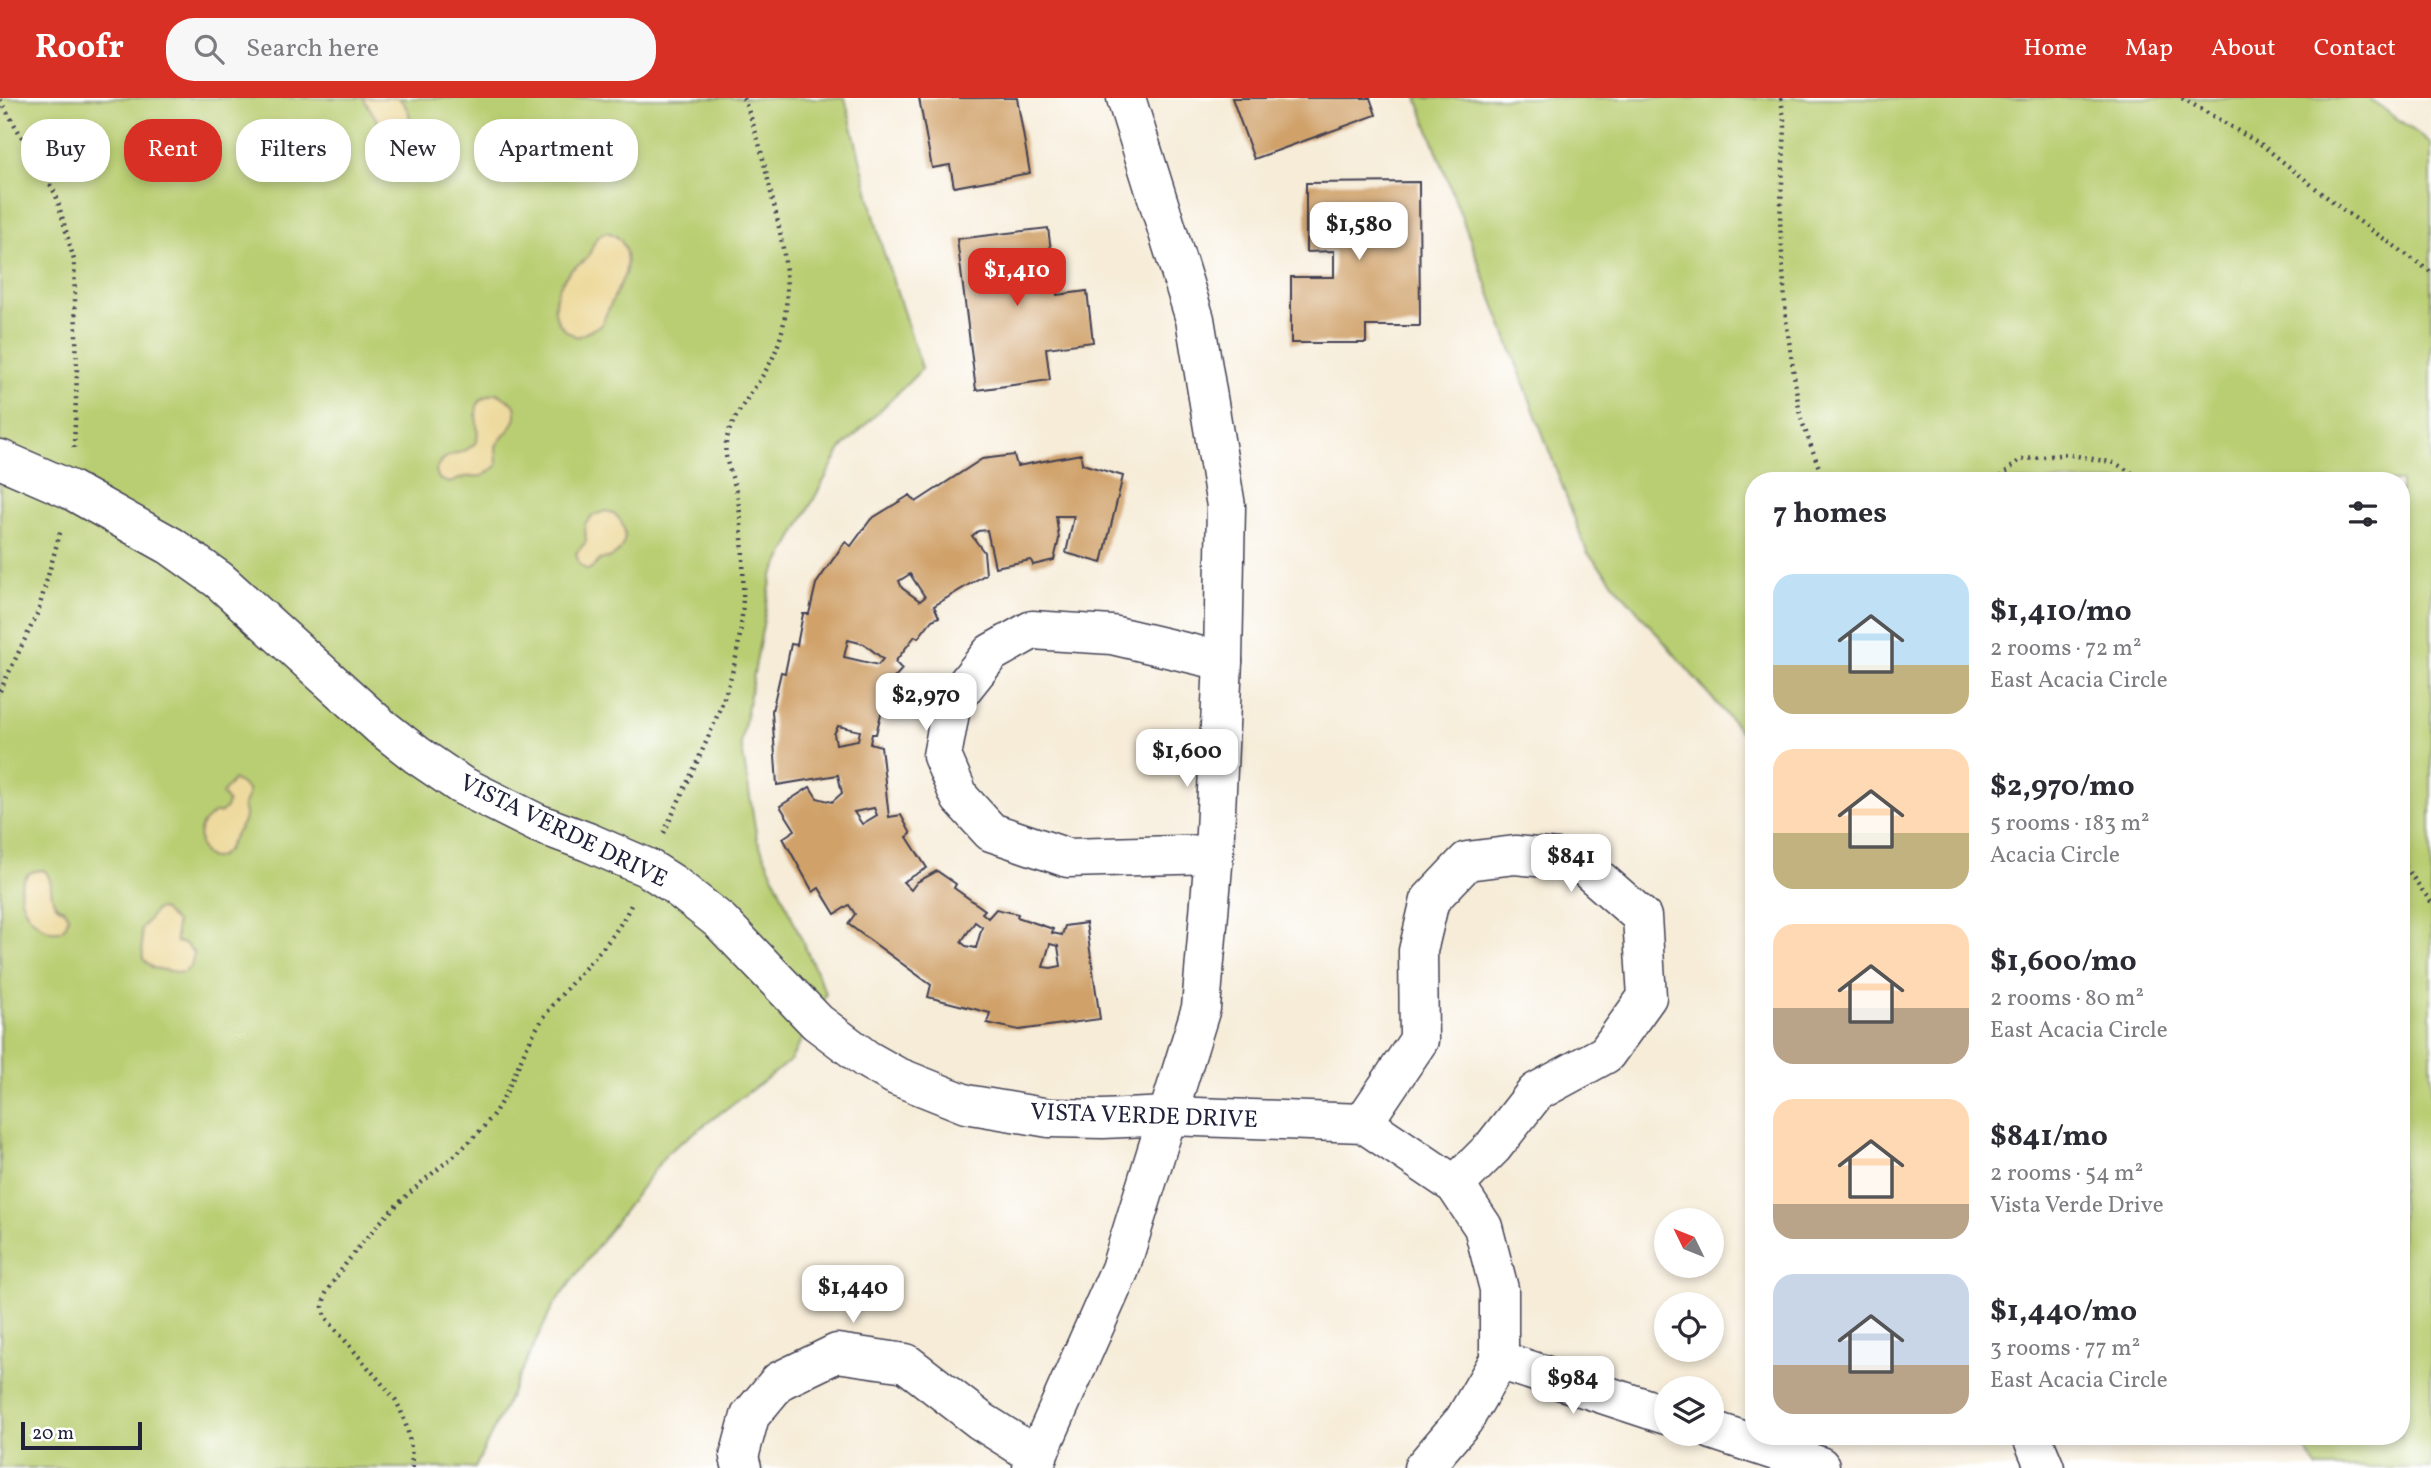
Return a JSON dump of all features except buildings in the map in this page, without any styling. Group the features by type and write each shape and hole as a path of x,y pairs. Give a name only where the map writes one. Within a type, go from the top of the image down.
{"street":[{"path":"742,1468 739,1457 750,1416 779,1381 837,1353 906,1363 1035,1463 1120,1269 1201,1008 1214,854 1223,661 1226,506 1195,319 1126,98"},
{"name":"VISTA VERDE DRIVE","path":"0,459 69,489 171,546 219,580 380,726 461,785 537,823 648,869 673,884 720,921 817,1022 857,1053 896,1076 965,1104 1049,1118 1169,1116 1363,1123"},
{"path":"1214,854 1068,858 990,832 960,798 942,756 952,702 991,653 1031,630 1111,635 1223,661"},
{"path":"1423,1468 1464,1420 1499,1360 1499,1289 1483,1227 1455,1185 1363,1123 1419,1040 1418,951 1430,900 1467,861 1515,855 1578,861 1642,917 1647,997 1606,1054 1536,1092 1493,1147 1455,1185"},
{"path":"1499,1360 1654,1411"},
{"path":"1724,1433 1745,1438"},
{"path":"1775,1445 1825,1457"},
{"path":"2035,1445 2045,1468"}],"path":[{"path":"1780,98 1785,127 1780,221 1786,320 1800,416 1821,472"},
{"path":"2182,98 2262,145 2339,207 2431,272"},
{"path":"0,100 56,195 74,260 76,288 75,446 69,489 38,612 0,691"},
{"path":"2006,472 2020,460 2066,454 2115,463 2130,472"},
{"path":"2410,873 2431,902"}],"green space":[{"path":"0,98 845,98 882,247 922,369 841,449 772,576 741,743 757,839 826,994 790,1061 667,1153 553,1306 475,1468 0,1468"},
{"path":"1417,98 2368,98 2431,143 2431,1468 2318,1468 2302,1445 2410,1445 2410,472 1745,472 1745,737 1587,552"}],"sand":[{"path":"363,98 399,98 410,116 410,119 376,119"},
{"path":"606,232 622,242 627,260 625,274 601,325 578,337 568,332 556,317 558,290 569,272 587,258 596,240"},
{"path":"497,393 514,404 516,416 496,446 497,466 482,476 465,477 449,483 439,479 436,471 443,460 466,450 477,441 477,406 487,396"},
{"path":"605,511 611,512 621,521 625,533 624,542 619,551 610,558 600,560 587,570 579,564 576,553 586,542 585,524 592,516"},
{"path":"233,780 248,790 243,806 245,818 229,848 211,858 200,845 200,831 202,825 214,813 220,813 226,808 228,802 222,794"},
{"path":"44,870 50,880 54,902 64,909 68,916 65,927 58,931 39,925 30,917 20,895 22,883 28,874"},
{"path":"162,909 176,922 176,942 185,944 194,953 191,967 182,973 153,968 143,959 141,929 156,910"}]}
